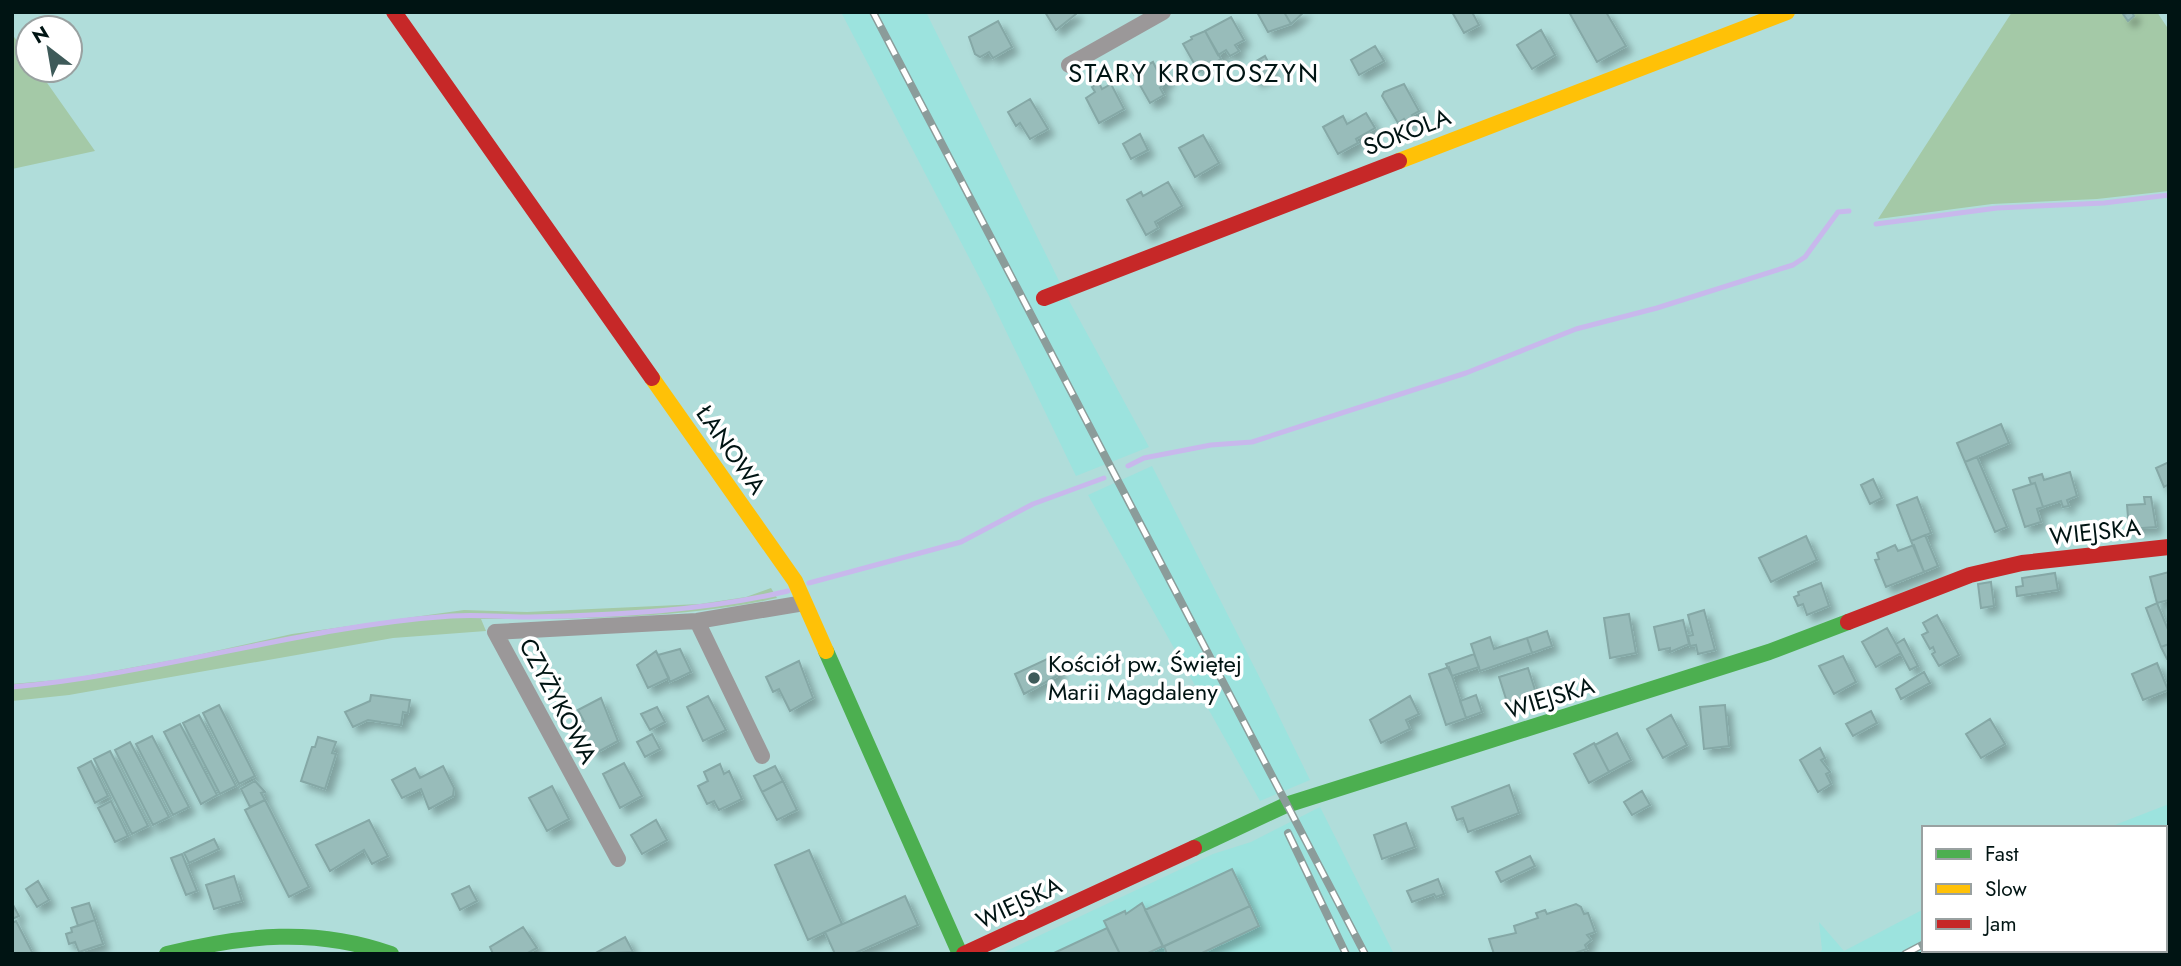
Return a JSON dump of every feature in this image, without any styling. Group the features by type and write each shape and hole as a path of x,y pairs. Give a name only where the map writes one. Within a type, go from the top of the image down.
{"street":[{"name":"ŁANOWA","path":"394,12 795,581 962,954"},
{"path":"1069,65 1163,12"},
{"name":"SOKOLA","path":"1044,298 1787,12"},
{"name":"WIEJSKA","path":"962,954 1286,805 1769,652 1970,575 2022,563 2169,547"},
{"name":"CZYŻYKOWA","path":"618,859 495,632 697,621 804,603"},
{"path":"697,621 762,756"},
{"path":"167,954 218,940 278,932 317,934 391,954"}],"shaded area":[{"path":"841,12 926,12 1067,297 1149,447 1076,476 989,296"},
{"path":"1152,466 1310,780 1260,801 1088,495"},
{"path":"2169,804 2169,954 1818,954 1822,950 1819,922 1844,951 1922,910 1922,952 2167,952 2167,826 2112,826"},
{"path":"1320,807 1394,954 1000,954 1213,854 1251,842"}],"green space":[{"path":"2012,12 2157,12 2169,30 2169,191 2097,199 1992,204 1878,219"},
{"path":"12,34 14,84 48,84 95,151 12,169"},
{"path":"771,588 777,598 741,605 630,616 481,619 486,631 393,638 69,695 12,701 12,684 69,679 184,658 292,634 464,610 527,612 700,604 746,597"}],"building":[{"path":"1045,12 1075,12 1076,14 1056,30"},
{"path":"1257,12 1284,12 1291,24 1268,32"},
{"path":"1284,12 1304,12 1291,24"},
{"path":"1452,12 1472,12 1479,25 1464,33"},
{"path":"1569,12 1606,12 1626,46 1597,62"},
{"path":"2132,12 2134,16 2128,21 2123,14"},
{"path":"1231,17 1244,40 1235,45 1239,51 1230,56 1226,50 1218,55 1205,31"},
{"path":"998,21 1012,47 993,58 989,52 980,57 975,54 969,37"},
{"path":"1541,30 1555,55 1532,69 1517,45"},
{"path":"1205,31 1221,59 1199,72 1183,44"},
{"path":"1375,46 1384,61 1359,75 1351,60"},
{"path":"1265,56 1273,71 1256,81 1248,66"},
{"path":"1153,62 1157,70 1162,67 1168,79 1160,88 1164,95 1150,103 1133,73"},
{"path":"1099,83 1102,89 1111,84 1124,109 1099,123 1086,98 1095,92 1092,87"},
{"path":"1404,84 1419,111 1412,115 1415,119 1407,124 1404,119 1398,123 1382,96 1384,92"},
{"path":"1030,99 1048,129 1030,139 1020,123 1016,126 1008,112"},
{"path":"1366,113 1375,128 1356,139 1358,143 1338,154 1323,127 1343,116 1347,124"},
{"path":"1140,134 1148,150 1131,159 1123,144"},
{"path":"1203,135 1219,163 1195,177 1179,148"},
{"path":"1168,182 1182,206 1155,222 1158,228 1146,235 1127,200 1141,192 1143,196"},
{"path":"2001,424 2009,443 1965,462 1957,443"},
{"path":"1977,457 2007,527 1995,532 1965,462"},
{"path":"2169,462 2169,484 2164,487 2156,468"},
{"path":"2070,472 2077,496 2067,500 2069,506 2063,507 2061,501 2043,507 2035,483 2031,484 2029,478 2042,474 2044,480"},
{"path":"1873,479 1882,498 1870,504 1861,485"},
{"path":"2035,483 2043,507 2037,509 2041,522 2025,527 2013,490"},
{"path":"1917,497 1931,533 1911,541 1897,505"},
{"path":"2144,497 2151,497 2156,527 2129,529 2127,505 2145,504"},
{"path":"1925,535 1938,566 1924,572 1911,541"},
{"path":"1806,536 1817,560 1771,582 1759,558"},
{"path":"1895,545 1898,551 1914,545 1924,572 1886,587 1875,560 1879,559 1877,553"},
{"path":"2169,572 2169,600 2157,603 2150,577"},
{"path":"2055,573 2058,590 2017,596 2016,587 2023,586 2022,578"},
{"path":"1991,582 1994,606 1981,608 1978,584"},
{"path":"1821,583 1829,606 1807,615 1803,604 1798,606 1794,597 1799,595 1798,592"},
{"path":"2157,603 2169,632 2169,644 2161,647 2146,608"},
{"path":"1704,610 1715,650 1698,654 1696,645 1690,646 1688,636 1693,635 1688,615"},
{"path":"1629,614 1636,653 1610,658 1604,618"},
{"path":"1937,615 1959,655 1939,666 1932,654 1935,652 1933,647 1930,649 1922,635 1928,632 1923,623"},
{"path":"1683,620 1689,644 1670,652 1670,648 1659,650 1654,627"},
{"path":"1887,628 1901,653 1876,667 1862,642"},
{"path":"1547,631 1552,646 1532,653 1527,638"},
{"path":"1490,637 1494,649 1527,638 1532,653 1480,671 1471,644"},
{"path":"1904,639 1918,666 1910,670 1896,644"},
{"path":"2169,644 2169,658 2167,659 2161,647"},
{"path":"680,649 691,672 670,682 658,655"},
{"path":"656,651 669,678 648,688 637,665"},
{"path":"1474,654 1479,667 1452,676 1446,664"},
{"path":"1843,656 1856,682 1834,694 1819,666"},
{"name":"Kościół pw. Świętej Marii Magdaleny","path":"1047,659 1056,664 1059,670 1057,676 1024,694 1015,674"},
{"path":"799,661 813,698 790,711 779,689 773,692 766,677"},
{"path":"2157,663 2168,690 2143,700 2132,674"},
{"path":"1449,667 1466,718 1446,725 1429,674"},
{"path":"1528,668 1536,693 1507,702 1499,677"},
{"path":"1924,672 1930,683 1901,699 1896,689"},
{"path":"371,695 410,700 408,713 403,712 401,725 368,720 353,727 345,712 370,701"},
{"path":"1476,695 1482,712 1466,718 1460,701"},
{"path":"708,696 726,730 703,741 687,707"},
{"path":"1410,696 1419,714 1406,720 1410,729 1381,743 1370,720"},
{"path":"601,698 618,741 596,753 581,734 585,732 580,723 584,721 578,710"},
{"path":"219,705 255,776 239,784 203,713"},
{"path":"1725,705 1729,746 1704,749 1700,707"},
{"path":"657,707 665,722 650,730 641,714"},
{"path":"1871,711 1877,723 1853,736 1846,724"},
{"path":"199,715 236,786 220,794 183,723"},
{"path":"1671,715 1687,745 1663,758 1647,729"},
{"path":"1990,719 2005,744 1981,758 1966,734"},
{"path":"180,724 217,795 201,804 164,732"},
{"path":"1617,733 1631,760 1609,772 1595,745"},
{"path":"652,734 660,749 645,757 637,742"},
{"path":"152,736 189,807 173,815 136,744"},
{"path":"318,737 336,742 332,753 336,754 325,789 301,781"},
{"path":"130,742 169,817 153,825 115,750"},
{"path":"1594,743 1609,772 1589,783 1574,754"},
{"path":"1820,748 1825,758 1821,760 1830,772 1826,774 1831,784 1818,792 1800,760"},
{"path":"110,751 148,826 132,834 94,759"},
{"path":"91,761 108,796 95,803 78,768"},
{"path":"624,763 642,796 620,808 603,774"},
{"path":"720,764 724,774 729,771 742,799 719,810 714,801 707,804 698,786 708,781 704,772"},
{"path":"443,766 454,788 453,796 429,809 421,789 402,798 392,780 415,768 420,778"},
{"path":"775,766 783,781 762,792 754,776"},
{"path":"255,781 265,792 261,793 265,800 250,807 241,789"},
{"path":"783,781 797,810 777,820 762,792"},
{"path":"1509,785 1519,813 1468,832 1463,818 1457,820 1452,807"},
{"path":"552,786 569,819 547,831 529,798"},
{"path":"1642,791 1650,805 1632,815 1624,802"},
{"path":"265,800 309,887 289,897 245,810"},
{"path":"111,801 128,836 115,842 98,808"},
{"path":"369,820 388,856 372,864 364,850 330,871 316,845"},
{"path":"656,820 667,840 642,854 631,835"},
{"path":"1406,823 1415,847 1382,859 1374,835"},
{"path":"214,839 219,849 189,863 184,853"},
{"path":"809,850 842,924 808,940 775,865"},
{"path":"182,854 197,891 186,895 171,858"},
{"path":"1530,856 1535,866 1501,882 1496,872"},
{"path":"1232,869 1250,906 1163,947 1145,910"},
{"path":"234,876 242,901 214,909 206,885"},
{"path":"1438,879 1444,894 1436,897 1434,894 1412,902 1407,891"},
{"path":"38,881 49,900 37,907 26,889"},
{"path":"469,886 477,901 460,910 452,894"},
{"path":"905,896 918,925 853,954 835,954 825,932"},
{"path":"12,903 19,916 12,919"},
{"path":"89,903 95,920 78,926 72,908"},
{"path":"1142,903 1163,946 1146,954 1120,954 1104,921 1125,911 1126,914"},
{"path":"1576,904 1584,914 1588,913 1595,932 1587,935 1591,940 1585,945 1587,949 1572,954 1494,954 1489,939 1516,933 1514,926 1538,918 1536,913 1545,910 1547,914"},
{"path":"1250,906 1259,926 1200,954 1167,954 1164,946"},
{"path":"95,920 103,944 79,952 75,942 69,944 66,934 72,932 71,928"},
{"path":"16,921 33,954 12,954 12,923"},
{"path":"523,927 537,948 526,954 493,954 490,947"},
{"path":"1107,928 1120,954 1052,954"},
{"path":"625,937 633,952 594,954"}],"waterway":[{"path":"1876,224 1997,208 2104,203 2169,195"},
{"path":"1128,466 1144,458 1211,445 1252,442 1466,373 1576,329 1657,308 1793,265 1805,257 1838,212 1849,211"},
{"path":"809,583 961,542 1033,504 1104,478"},
{"path":"12,687 122,672 286,639 396,621 461,615 530,617 660,611 725,603 788,591"}],"railway":[{"path":"873,12 1365,954"},
{"path":"1288,833 1346,954"},
{"path":"1905,954 1922,945"}],"traffic: fast":[{"path":"1194,848 1286,805 1769,652 1848,622"},
{"path":"826,651 960,954"},
{"path":"167,954 224,942 279,937 335,940 391,954"}],"traffic: slow":[{"path":"1399,161 1787,12"},
{"path":"652,378 795,581 826,651"}],"traffic: jam":[{"path":"394,12 652,378"},
{"path":"1044,298 1399,161"},
{"path":"1848,622 1970,575 2022,563 2169,547"},
{"path":"964,954 1194,848"}],"place":[{"name":"Kościół pw. Świętej Marii Magdaleny","path":"1034,678"}],"district":[{"name":"STARY KROTOSZYN","path":"1194,73"}]}
